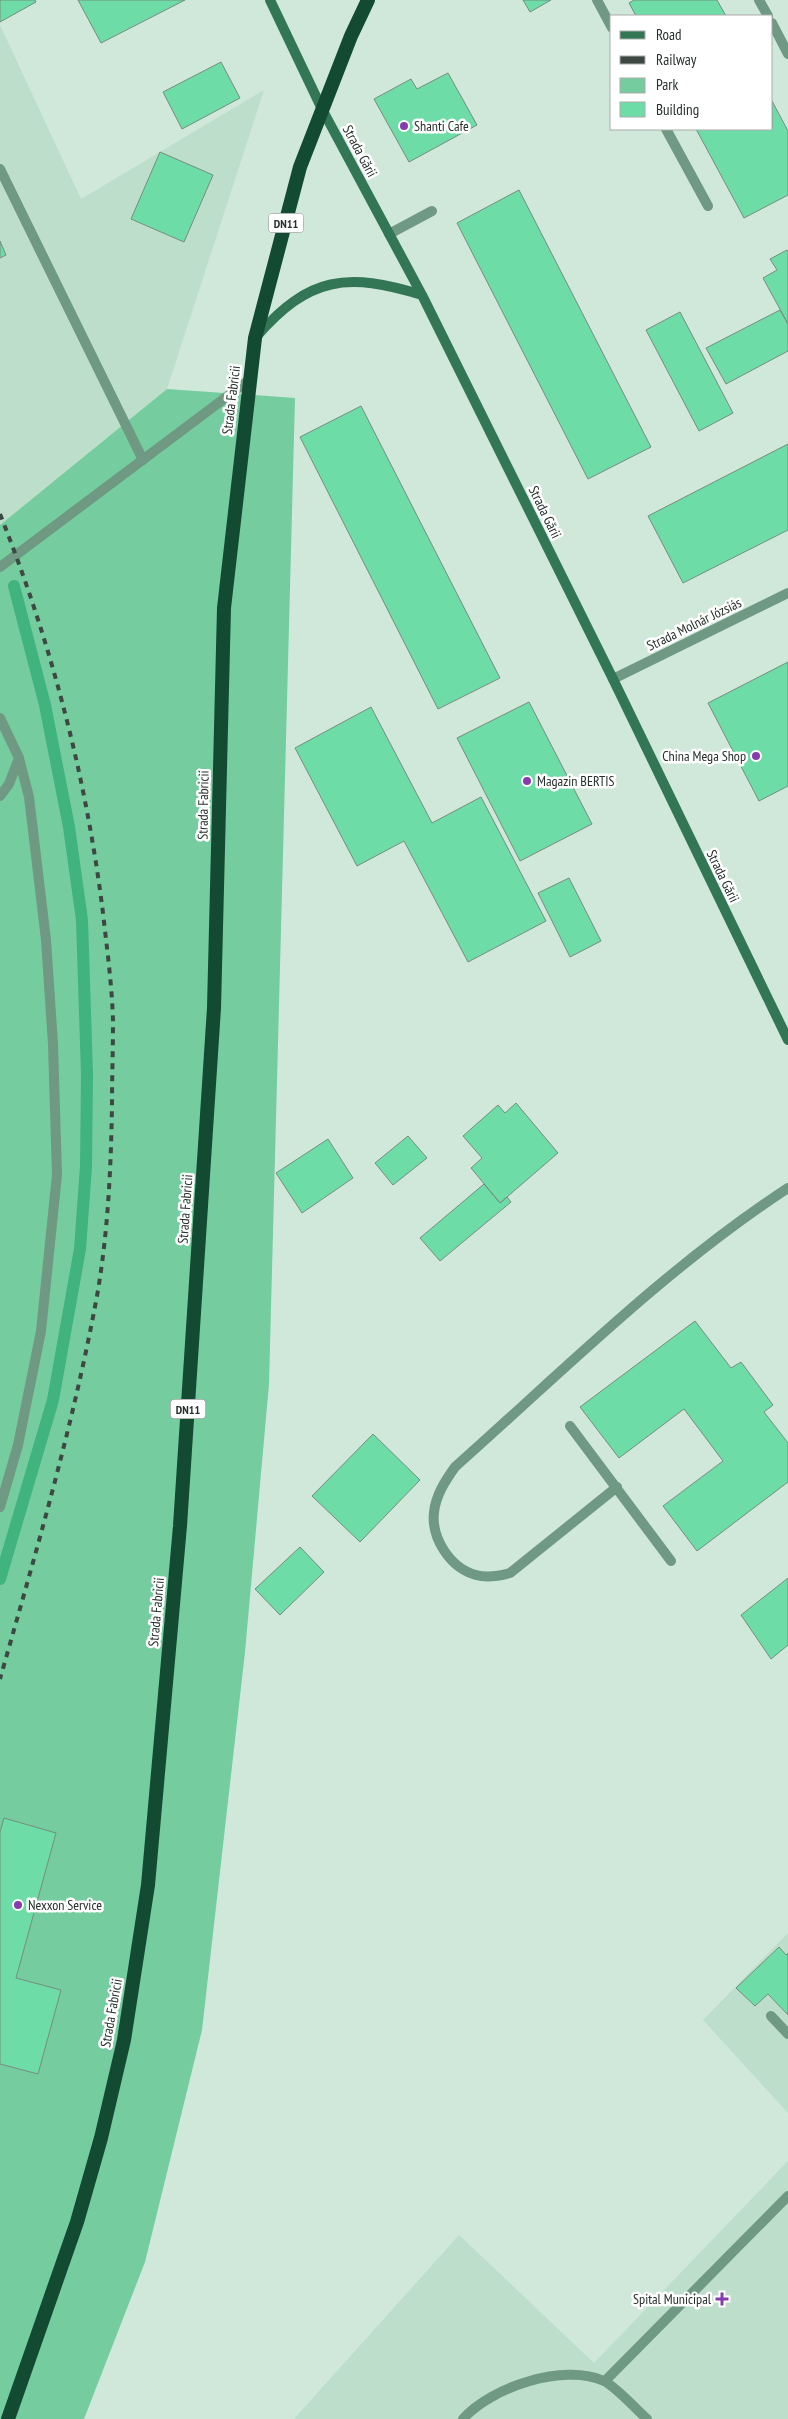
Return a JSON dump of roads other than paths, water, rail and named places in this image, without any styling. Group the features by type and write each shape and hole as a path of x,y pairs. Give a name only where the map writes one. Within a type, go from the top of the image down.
{"highway":[{"name":"Strada Fabricii","path":"8,2419 76,2222 101,2138 124,2040 148,1885 180,1526 214,1008 224,608 255,338 300,167 351,36 368,0"}],"main road":[{"name":"Strada Gării","path":"270,0 322,109 422,295 613,679 788,1040"},
{"path":"255,338 274,316 296,299 314,289 339,282 385,284 422,295"}],"street":[{"path":"597,0 610,24"},
{"path":"759,0 767,15"},
{"path":"773,26 788,54"},
{"path":"667,130 708,206"},
{"path":"0,170 143,460"},
{"path":"389,234 432,211"},
{"path":"0,567 249,380"},
{"name":"Strada Molnár Józsiás","path":"613,679 788,592"},
{"path":"0,718 19,758 29,797 46,940 53,1044 57,1175 41,1331 18,1445 0,1508"},
{"path":"0,796 9,784 19,758"},
{"path":"617,1488 510,1573 485,1576 461,1569 448,1555 434,1528 437,1497 455,1467 672,1273 741,1218 788,1188"},
{"path":"570,1426 671,1561"},
{"path":"771,2016 788,2034"},
{"path":"605,2381 788,2196"},
{"path":"463,2419 485,2400 514,2385 568,2375 605,2381 648,2419"}],"waterway":[{"path":"0,1579 53,1400 80,1249 86,1166 87,1074 82,920 69,827 45,705 14,586"}],"railway":[{"path":"0,514 51,660 76,760 96,862 103,913 113,1021 110,1177 104,1248 97,1296 65,1441 0,1679"}],"place":[{"name":"Shanti Cafe","path":"404,126"},
{"name":"China Mega Shop","path":"756,756"},
{"name":"Magazin BERTIS","path":"527,781"},
{"name":"Nexxon Service","path":"18,1905"},
{"name":"Spital Municipal","path":"722,2299"}]}
